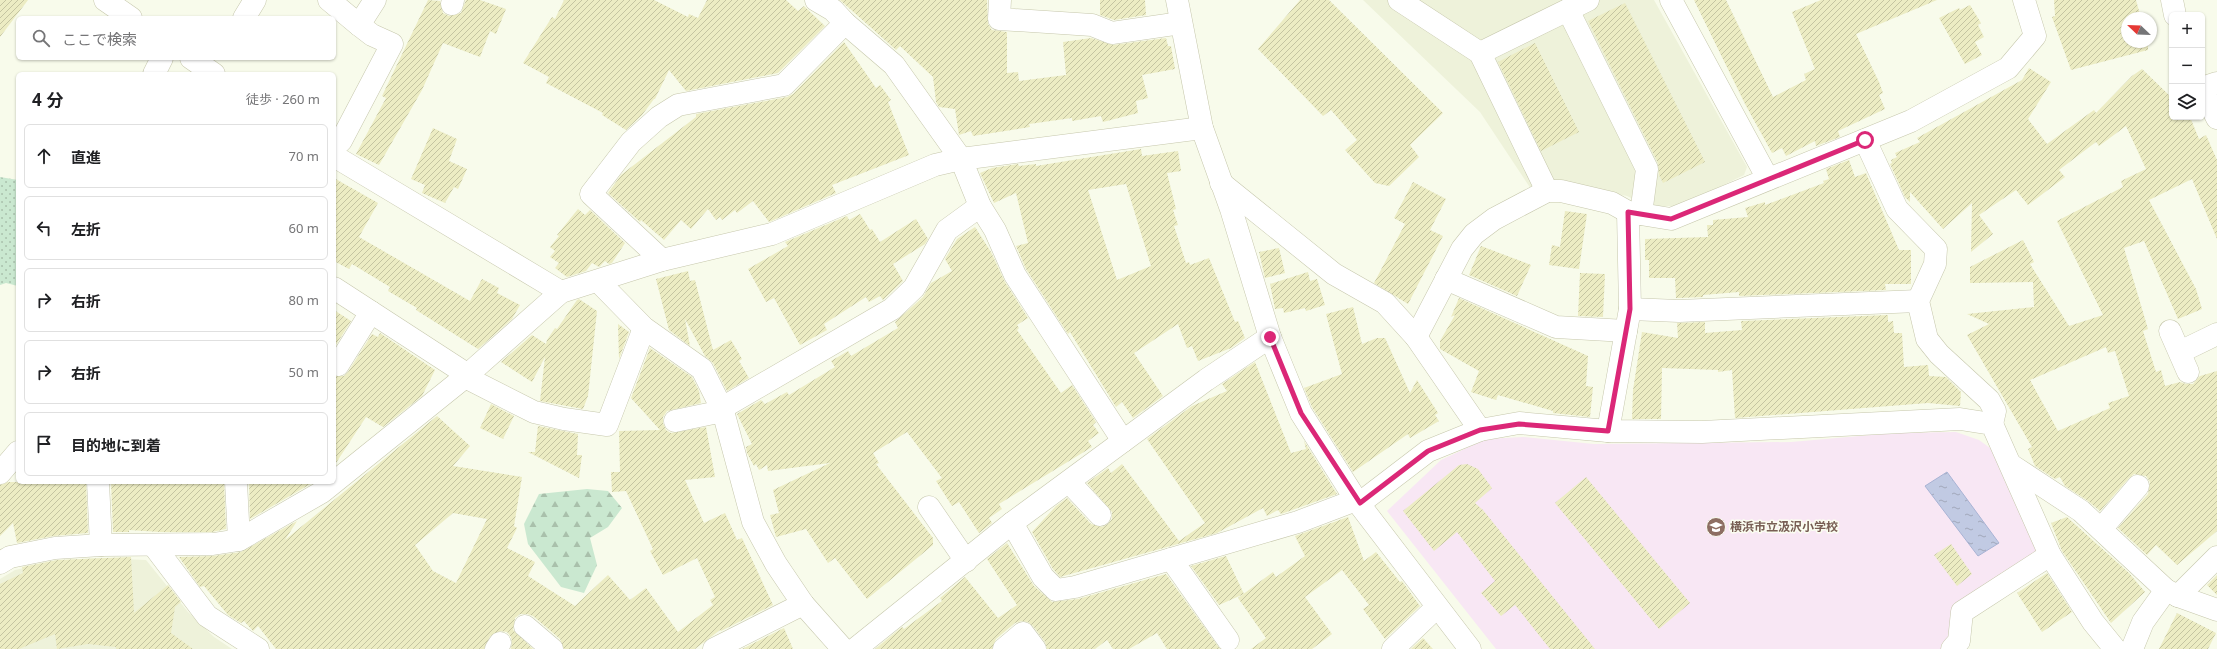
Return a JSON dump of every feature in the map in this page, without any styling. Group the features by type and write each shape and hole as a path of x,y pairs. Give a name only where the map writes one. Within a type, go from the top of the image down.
{"street":[{"path":"104,0 128,16"},
{"path":"245,16 255,0"},
{"path":"329,0 372,35 392,44 340,141 336,144"},
{"path":"359,25 375,0"},
{"path":"1000,0 999,19 1092,25 1112,33 1181,23"},
{"path":"1177,0 1202,128 1270,337 1301,413 1358,502 1470,649"},
{"path":"1399,0 1480,53 1547,191"},
{"path":"1480,53 1588,0"},
{"path":"1671,0 1768,179"},
{"path":"1416,336 1462,249 1474,234 1494,219 1547,191 1560,191 1612,202 1634,213 1671,219 1911,122 2008,68 2035,36 2024,0"},
{"path":"2172,0 2174,12"},
{"path":"662,260 591,194 631,142 659,117 678,105 784,85 833,8 894,65 961,159 980,206 995,230 1015,275 1123,440"},
{"path":"1568,10 1647,169 1634,213 1630,309 1608,431"},
{"path":"155,72 161,60"},
{"path":"196,60 214,68"},
{"path":"2205,87 2217,83"},
{"path":"2205,94 2217,118"},
{"path":"336,481 466,376 561,292 662,260 772,234 935,165 961,159 1202,128"},
{"path":"1865,140 1897,209 1936,249 1935,264 1918,301 1927,340 1939,354 1989,400 1995,410 1992,424 2050,555 2094,622 2115,649"},
{"path":"336,157 561,292"},
{"path":"1221,183 1334,274 1385,303 1416,336 1480,430"},
{"path":"675,421 722,409 892,309 914,288 947,230 980,206"},
{"path":"1446,280 1556,327 1626,331"},
{"path":"598,281 644,328 702,369 722,409 753,522 776,564 803,604 843,649"},
{"path":"336,289 466,376 534,412 564,419 607,425 644,328"},
{"path":"1630,309 1679,311 1918,301"},
{"path":"338,364 371,312"},
{"path":"2170,331 2188,372"},
{"path":"2180,352 2217,334"},
{"path":"855,649 1012,523 1069,482 1123,440 1270,337"},
{"path":"1012,523 1043,577 1056,590 1075,587 1298,522 1358,502 1428,451 1480,430 1519,424 1608,431 1702,432 1960,419 1992,424"},
{"path":"0,473 16,454"},
{"path":"2011,465 2081,511 2172,593 2217,610"},
{"path":"1069,482 1100,515"},
{"path":"98,484 101,546"},
{"path":"236,484 239,540"},
{"path":"3,556 55,548 213,544 239,540 322,492 332,484"},
{"path":"2101,530 2138,486"},
{"path":"929,507 966,561"},
{"path":"154,546 207,616 258,649"},
{"path":"1952,649 1959,641 1962,612 2050,555"},
{"path":"2132,649 2143,622 2172,593 2217,557"},
{"path":"1171,559 1228,640"},
{"path":"714,649 803,604"},
{"path":"1393,649 1437,607"},
{"path":"524,626 552,649"},
{"path":"1004,649 1023,633 1035,649"}],"shaded area":[{"path":"1363,0 1654,0 1747,167 1744,175 1680,206 1648,206 1627,196 1553,181 1533,192 1480,112"},
{"name":"横浜市立汲沢小学校","path":"1956,432 1979,440 1997,453 2040,543 2036,554 1989,584 1949,642 1942,649 1496,649 1387,511 1441,460 1486,439 1523,437 1594,444 1791,442 1894,433"},
{"path":"99,558 146,560 188,612 214,637 232,649 0,649 0,579 15,570 54,561"}],"green space":[{"path":"0,177 16,180 16,286 6,283 0,285"},
{"path":"587,489 608,491 622,508 608,527 590,538 597,565 584,593 561,587 528,544 524,524 539,494"}],"water":[{"path":"1947,472 1999,543 1978,556 1925,486"}],"building":[{"path":"0,0 28,0 0,37"},
{"path":"428,0 440,1 443,13 449,16 461,13 466,0 480,0 506,9 496,34 490,31 480,57 443,43 422,90 379,165 356,154 386,98 382,96"},
{"path":"564,0 654,0 688,17 689,14 698,18 707,0 786,0 798,11 804,6 825,26 778,73 686,91 669,70 655,99 642,115 626,130 602,115 603,113 546,83 549,77 523,63 552,17 555,19"},
{"path":"840,0 987,0 988,24 992,30 1007,32 1007,73 1018,72 1019,81 1066,75 1063,42 1091,38 1113,45 1166,38 1168,46 1171,46 1175,69 1142,75 1148,98 1136,101 1138,113 1103,122 1101,116 1072,121 1072,118 1029,124 1030,127 973,136 971,131 959,135 955,109 939,107 936,102 933,77 900,46 896,50"},
{"path":"1100,0 1145,0 1146,15 1114,20 1100,15"},
{"path":"1300,0 1329,0 1443,113 1410,145 1419,157 1389,186 1375,183 1345,150 1357,140 1331,110 1323,116 1258,49"},
{"path":"1694,0 1726,0 1773,97 1806,80 1804,74 1815,69 1792,12 1821,0 1937,0 1856,34 1879,82 1883,93 1879,95 1885,109 1838,131 1840,137 1816,146 1815,141 1786,156 1782,148 1772,153 1745,104"},
{"path":"2054,0 2136,0 2139,12 2121,12 2121,48 2148,48 2148,50 2071,70 2052,17 2055,16"},
{"path":"1625,3 1705,162 1663,183 1659,175 1658,163 1588,21"},
{"path":"1970,5 1981,23 1978,25 1984,37 1975,42 1982,55 1965,64 1939,18 1959,8 1960,10"},
{"path":"844,42 876,88 880,85 891,100 888,102 909,155 832,185 836,193 769,222 753,201 737,213 735,210 722,220 720,217 716,220 708,209 691,229 681,220 664,240 641,220 640,222 608,193 621,175 696,117 696,114 787,97 793,94"},
{"path":"1535,43 1579,132 1541,151 1498,62"},
{"path":"2029,68 2051,82 2028,119 2047,144 2094,110 2096,113 2132,76 2142,69 2169,95 2169,120 2191,120 2199,139 2206,135 2217,160 2217,239 2192,179 2149,200 2196,289 2202,309 2178,319 2144,241 2124,248 2148,329 2143,331 2156,372 2161,370 2165,386 2180,382 2193,384 2200,376 2217,371 2217,531 2177,565 2156,545 2147,555 2118,528 2148,494 2150,482 2146,476 2134,474 2100,511 2065,486 2060,477 2055,479 2035,466 2028,449 2032,447 1967,335 1989,324 1967,314 2034,307 2033,282 1970,283 1970,267 2023,240 2034,262 2030,264 2069,326 2103,315 2057,221 2123,187 2121,181 2146,169 2126,126 2099,146 2096,142 2059,170 2065,177 2028,205 2016,190 1979,215 1993,234 1971,252 1972,203 1943,229 1910,192 1910,202 1905,197 1890,164 1892,163 1891,160 1897,157 1895,153 1920,142 1917,138 2022,80","holes":["2106,347 2108,353 2115,351 2129,396 2108,403 2110,408 2058,431 2030,380"]},
{"path":"433,128 457,139 449,161 467,169 458,189 454,187 445,203 422,193 425,185 411,179"},
{"path":"1141,149 1142,156 1178,151 1181,171 1167,173 1176,209 1173,210 1178,225 1174,226 1186,263 1189,262 1190,265 1209,258 1235,322 1238,321 1245,338 1231,348 1198,361 1192,346 1187,348 1178,324 1134,353 1163,396 1133,418 1122,402 1116,407 1070,332 1068,334 1026,269 1016,246 1028,243 1016,193 994,203 980,173 992,168 1018,164 1019,166 1036,164 1036,166","holes":["1126,184 1151,266 1117,280 1088,190"]},
{"path":"1849,160 1855,177 1866,173 1899,250 1911,250 1911,284 1885,284 1886,290 1739,296 1739,292 1703,295 1703,297 1676,298 1675,278 1649,278 1649,260 1645,260 1645,239 1708,237 1707,225 1713,225 1713,220 1748,217 1745,208 1765,202 1765,205 1824,183 1823,181 1829,179 1826,169"},
{"path":"336,179 378,203 359,237 470,301 482,279 499,288 497,293 520,305 512,319 478,349 416,310 417,308 388,291 390,287 352,264 349,269 336,262"},
{"path":"1413,182 1446,199 1430,230 1443,236 1408,304 1374,283 1405,224 1394,218"},
{"path":"578,209 585,215 590,210 625,243 612,263 609,264 605,261 599,267 592,263 586,271 567,277 555,268 559,263 550,257 555,251 550,247 559,236 557,235"},
{"path":"1565,211 1587,214 1579,269 1549,265 1552,245 1560,247"},
{"path":"860,214 880,242 916,219 928,239 925,244 893,264 903,281 883,300 880,296 869,302 866,297 824,324 827,330 800,345 774,298 766,302 748,269 788,246 785,242 847,216 849,220"},
{"path":"975,227 991,252 1005,282 1028,318 1017,325 1019,328 1017,330 1061,393 1072,385 1096,422 1093,425 1099,433 1088,441 1092,447 999,504 1002,509 989,518 992,523 979,533 959,502 952,506 936,481 942,478 907,432 873,453 879,463 876,464 933,538 933,545 867,599 835,558 828,563 806,529 776,537 770,515 779,513 773,490 830,463 768,471 767,465 759,470 756,464 754,466 747,453 746,447 752,444 737,414 761,400 765,404 787,392 789,395 835,367 831,361 848,351 851,356 898,328 895,322 923,297 931,283 952,271 945,259 957,239"},
{"path":"1481,246 1531,265 1517,296 1469,275"},
{"path":"1279,248 1285,273 1265,278 1259,252"},
{"path":"688,271 690,281 695,280 713,350 731,340 742,359 739,361 749,378 727,391 713,363 705,356 685,319 690,346 669,330 656,279"},
{"path":"1308,272 1310,281 1317,279 1325,305 1306,311 1305,308 1284,313 1283,308 1275,309 1270,284"},
{"path":"1580,273 1605,274 1603,317 1578,316"},
{"path":"1459,298 1588,356 1586,386 1593,387 1590,417 1553,413 1553,411 1498,395 1496,400 1471,392 1479,371 1440,349 1440,341 1455,315 1451,317"},
{"path":"579,299 597,311 588,396 583,409 540,401 545,357 532,382 501,362 532,335 546,344 555,328 557,329"},
{"path":"1353,307 1362,344 1377,338 1385,338 1410,393 1417,380 1438,413 1435,415 1439,421 1410,438 1408,434 1353,472 1312,407 1304,388 1342,374 1326,314"},
{"path":"336,311 351,321 336,345"},
{"path":"1888,315 1888,322 1893,321 1894,333 1902,333 1904,367 1928,365 1929,376 1946,377 1961,392 1960,406 1928,403 1735,418 1732,370 1718,372 1718,370 1662,368 1661,419 1632,419 1633,390 1642,332 1678,338 1677,323 1705,322 1705,333 1742,330 1741,321"},
{"path":"618,324 629,332 619,359"},
{"path":"380,333 435,370 422,396 383,427 366,417 336,463 336,376 344,376 348,372 372,334 378,337"},
{"path":"650,348 692,377 699,391 701,403 667,411 663,417 663,423 666,430 671,433 706,427 715,477 685,480 704,523 725,513 737,540 742,538 773,605 721,631 720,630 695,649 564,649 560,639 533,616 520,614 515,618 513,630 533,649 511,649 511,637 507,632 500,631 490,636 484,649 276,649 258,626 253,631 244,621 241,623 228,615 204,586 200,587 179,557 213,556 241,552 297,521 285,540 437,416 470,446 453,466 522,477 514,526 517,528 507,548 535,562 528,576 575,606 608,575 630,600 646,588 678,632 713,605 710,600 715,597 697,558 663,575 650,551 653,549 626,491 612,492 611,472 620,472 619,431 660,430 631,398","holes":["453,513 487,519 456,583 433,571 415,545"]},
{"path":"1255,362 1291,453 1306,449 1304,441 1337,494 1281,514 1278,510 1267,516 1263,508 1217,533 1060,577 1053,569 1032,532 1056,506 1067,498 1091,524 1102,527 1108,524 1112,519 1112,512 1087,483 1108,468 1111,473 1122,464 1179,541 1205,523 1147,439 1192,406 1227,391 1222,384"},
{"path":"491,404 514,416 503,439 480,428"},
{"path":"538,426 578,434 577,455 582,455 579,478 528,452 535,452"},
{"path":"1467,464 1478,469 1492,488 1475,503 1483,510 1595,649 1550,649 1515,605 1501,616 1481,593 1495,581 1457,532 1434,551 1403,511 1459,465"},
{"path":"1586,477 1690,603 1659,629 1555,503"},
{"path":"8,482 16,482 16,484 86,484 88,533 53,536 17,543 13,523 0,536 0,485"},
{"path":"111,484 224,484 226,529 212,532 160,532 129,530 129,532 113,532"},
{"path":"249,484 311,484 250,519"},
{"path":"1348,517 1364,561 1376,552 1400,582 1402,581 1420,606 1385,639 1363,609 1369,605 1342,570 1305,597 1332,634 1312,649 1251,649 1266,638 1238,598 1273,572 1276,577 1305,556 1295,536"},
{"path":"2067,517 2129,573 2145,592 2111,623 2062,551 2051,523"},
{"path":"1007,543 1034,586 1052,602 1078,599 1166,574 1220,649 1167,649 1157,633 1129,649 1113,649 1107,640 1095,649 1047,649 1045,642 1033,626 1028,622 1021,621 1015,623 996,639 992,649 875,649 902,627 904,629 942,601 940,598 965,577 998,618 1017,605 987,559"},
{"path":"1951,544 1972,574 1957,586 1934,555"},
{"path":"1226,556 1244,594 1219,605 1191,566"},
{"path":"131,557 134,613 168,585 181,602 175,607 171,633 193,649 116,649 116,647 88,644 57,649 55,634 19,649 0,649 0,584 23,573 22,567 57,560"},
{"path":"2047,573 2072,612 2042,632 2017,593"},
{"path":"2217,575 2217,595 2207,585"},
{"path":"2177,613 2216,633 2208,649 2159,649"},
{"path":"784,628 793,649 742,649"},
{"path":"1423,638 1433,649 1411,649"}],"place":[{"name":"横浜市立汲沢小学校","path":"1716,527"}],"route":[{"path":"1270,337 1301,413 1356,500 1360,503 1428,451 1480,430 1519,424 1608,431 1630,309 1628,212 1671,219 1865,140"}]}
